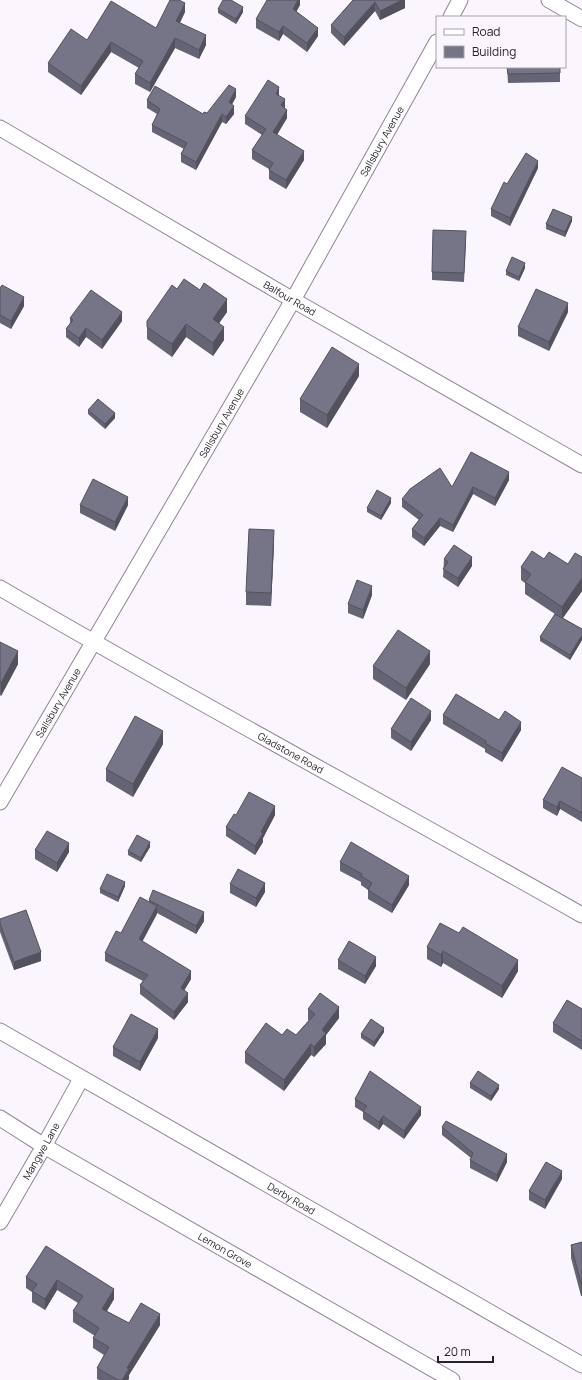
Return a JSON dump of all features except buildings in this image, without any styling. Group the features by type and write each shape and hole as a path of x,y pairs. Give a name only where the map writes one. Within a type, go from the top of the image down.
{"street":[{"path":"452,16 460,0"},
{"path":"549,0 582,19"},
{"name":"Sallsbury Avenue","path":"0,802 293,300 436,44"},
{"name":"Balfour Road","path":"0,128 293,300 582,465"},
{"name":"Gladstone Road","path":"0,588 93,642 458,844 582,915"},
{"name":"Derby Road","path":"0,1031 81,1079 582,1365"},
{"name":"Mangwe Lane","path":"0,1222 81,1079"},
{"name":"Lemon Grove","path":"0,1118 44,1146 452,1380"}]}
